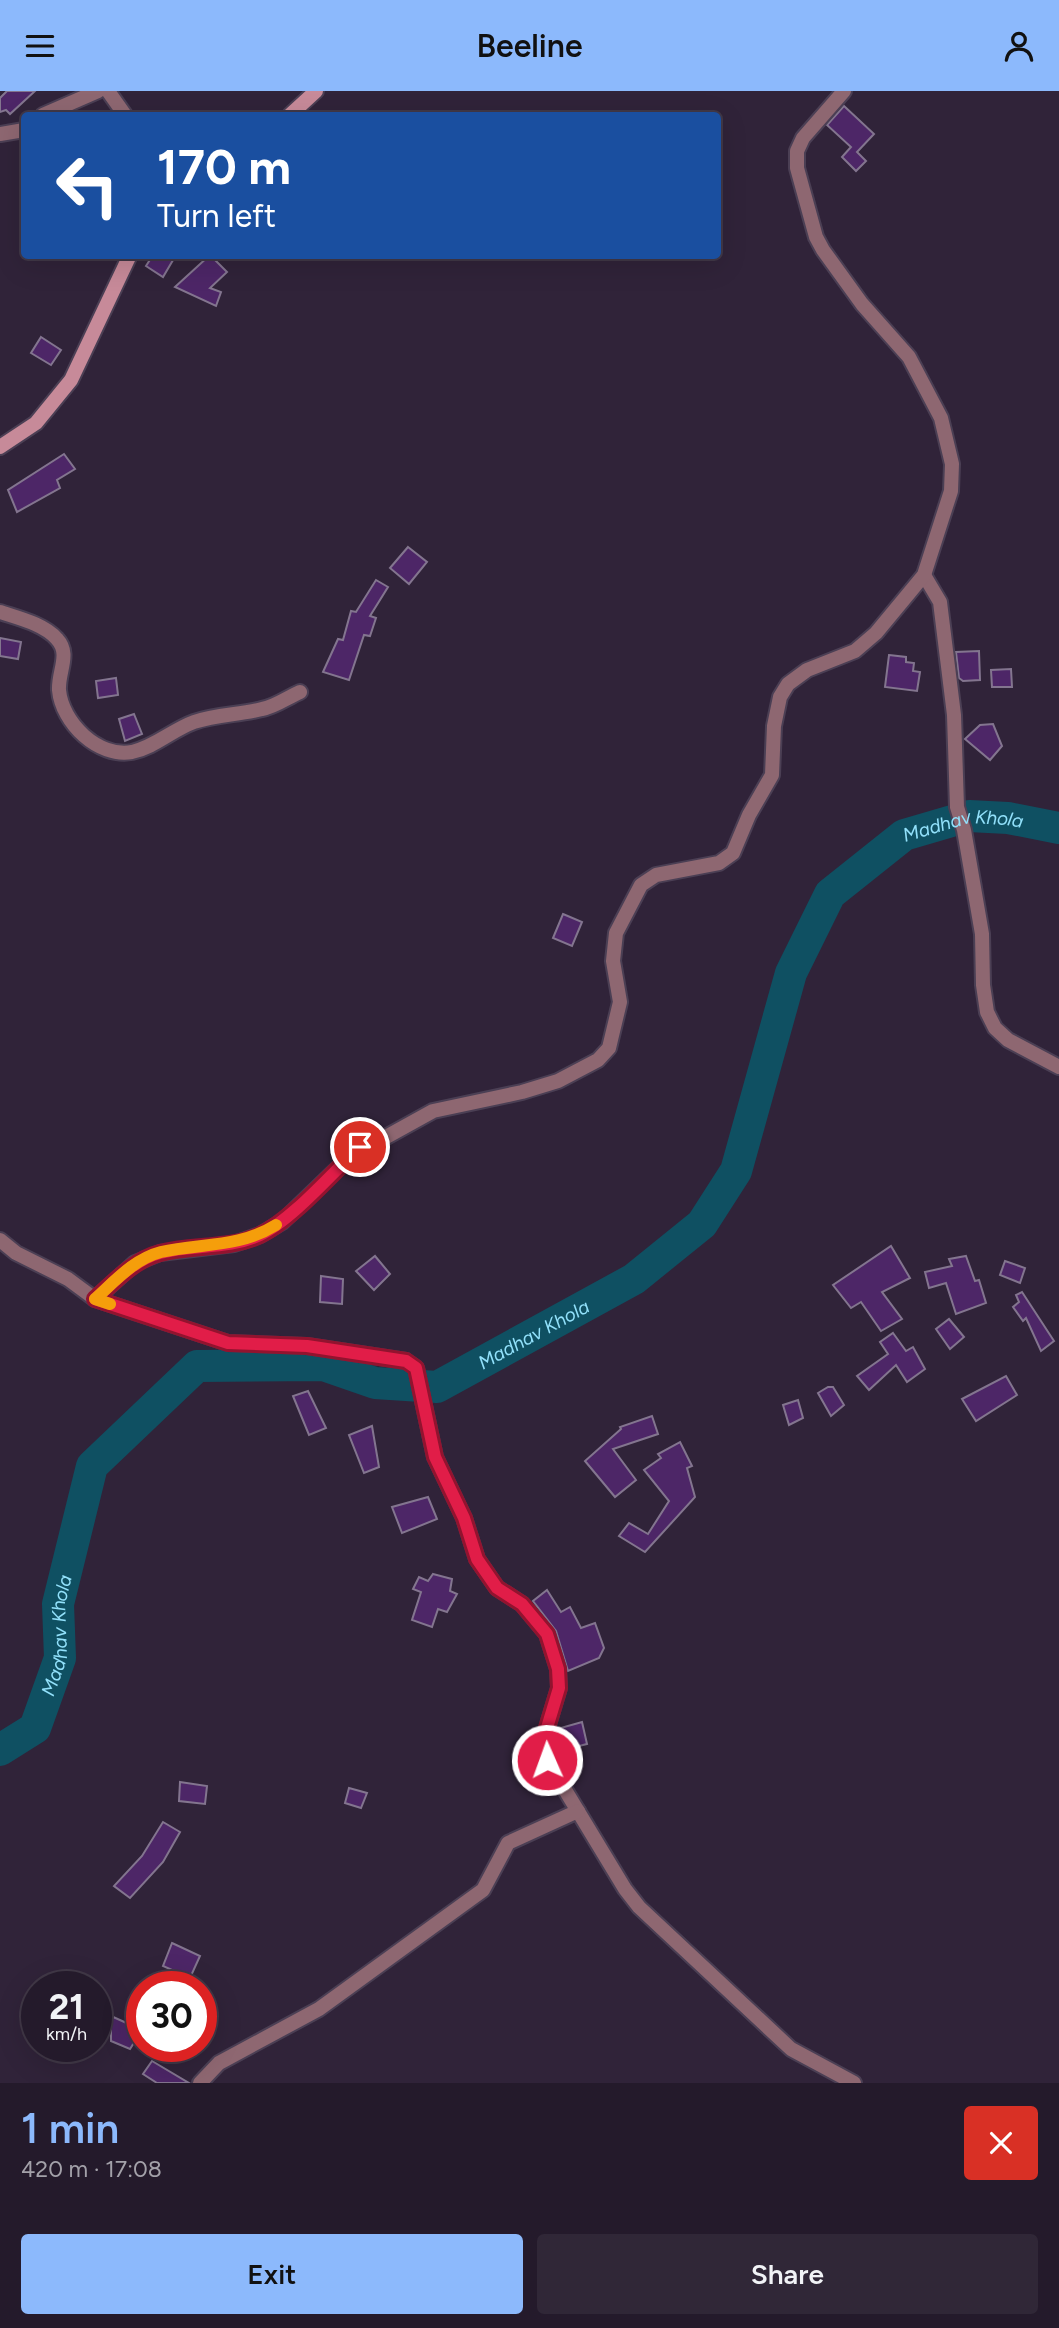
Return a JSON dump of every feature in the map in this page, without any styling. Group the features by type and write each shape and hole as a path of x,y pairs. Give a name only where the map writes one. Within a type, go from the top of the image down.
{"street":[{"path":"50,112 98,91"},
{"path":"108,91 123,112"},
{"path":"293,112 316,91"},
{"path":"95,1299 135,1263 160,1252 234,1244 260,1235 282,1222 360,1147 386,1137 433,1111 522,1092 558,1080 598,1061 609,1048 620,1002 613,961 616,933 641,885 656,875 719,863 733,853 749,815 772,775 774,726 780,697 788,684 807,670 855,651 876,633 924,575 951,491 952,464 941,418 909,357 862,304 823,250 816,237 797,168 797,151 803,138 844,91"},
{"path":"0,134 21,130"},
{"path":"0,447 36,423 71,380 128,259"},
{"path":"924,575 940,602 954,715 957,807 964,830 982,934 983,985 987,1012 995,1028 1008,1040 1059,1067"},
{"path":"0,612 44,628 57,638 64,650 59,689 66,713 82,735 107,751 131,752 154,744 183,726 217,714 264,709 300,692"},
{"path":"0,1240 16,1253 68,1279 95,1299 228,1343 307,1346 406,1361 416,1368 435,1457 464,1518 477,1559 497,1588 522,1604 547,1634 558,1669 559,1688 543,1741 547,1760 625,1889 639,1906 791,2049 854,2083"},
{"path":"200,2083 219,2063 319,2009 478,1895 489,1881 508,1843 578,1811"}],"building":[{"path":"7,91 35,91 10,114 6,110 0,112 0,98"},
{"path":"844,106 874,134 857,152 866,161 856,171 842,157 851,147 827,125"},
{"path":"150,259 174,259 163,277 146,266"},
{"path":"206,259 214,259 227,272 210,288 221,292 216,306 175,287"},
{"path":"41,337 61,350 51,365 31,353"},
{"path":"64,454 75,469 57,480 60,488 17,512 8,490"},
{"path":"408,547 427,562 409,584 390,568"},
{"path":"376,580 388,587 370,616 376,618 370,636 364,635 349,680 323,672 338,639 343,640 351,611 356,612"},
{"path":"0,638 21,642 18,659 0,656"},
{"path":"979,651 980,680 963,681 959,678 956,652"},
{"path":"889,655 906,657 906,662 914,663 913,671 920,672 917,691 885,687"},
{"path":"1011,669 1012,687 992,687 991,670"},
{"path":"116,678 118,695 98,698 96,681"},
{"path":"134,714 142,734 125,741 119,719"},
{"path":"993,724 1002,746 990,760 965,739 980,725"},
{"path":"563,914 582,922 572,946 553,938"},
{"path":"891,1246 910,1278 882,1292 902,1319 881,1331 861,1302 851,1308 833,1285"},
{"path":"375,1256 390,1274 374,1290 356,1271"},
{"path":"966,1256 975,1281 979,1280 986,1303 956,1314 946,1283 929,1288 925,1272 952,1266 949,1259"},
{"path":"1005,1261 1025,1268 1020,1283 1000,1275"},
{"path":"321,1276 343,1279 342,1304 320,1302"},
{"path":"1022,1292 1054,1341 1041,1351 1026,1318 1023,1321 1013,1307 1019,1302 1016,1295"},
{"path":"949,1319 964,1337 950,1349 936,1329"},
{"path":"893,1333 906,1351 913,1347 925,1369 907,1382 896,1365 869,1390 857,1376 888,1354 880,1342"},
{"path":"1006,1376 1017,1395 976,1421 962,1399"},
{"path":"833,1387 844,1405 831,1416 818,1393"},
{"path":"308,1391 326,1428 309,1435 293,1396"},
{"path":"798,1400 803,1418 789,1425 783,1405"},
{"path":"652,1416 658,1434 613,1449 636,1480 615,1497 585,1461 621,1429 620,1427"},
{"path":"372,1426 379,1467 364,1473 349,1435"},
{"path":"680,1442 692,1466 687,1468 695,1497 645,1552 619,1536 629,1523 648,1534 669,1501 644,1470 661,1458 658,1454"},
{"path":"428,1497 437,1519 402,1533 392,1507"},
{"path":"433,1574 452,1579 450,1591 457,1594 447,1612 438,1609 432,1627 412,1620 421,1592 413,1589 419,1577 428,1581"},
{"path":"547,1590 561,1612 570,1607 581,1628 595,1623 604,1648 599,1658 568,1671 556,1631 533,1601"},
{"path":"582,1722 587,1744 555,1752 553,1741 557,1729"},
{"path":"180,1782 207,1786 205,1804 179,1801"},
{"path":"349,1788 367,1793 361,1808 345,1803"},
{"path":"163,1822 180,1832 163,1862 130,1898 114,1886 142,1856"},
{"path":"172,1943 200,1956 193,1971 174,1971 163,1966"},
{"path":"112,2016 126,2023 126,2047 112,2041"},
{"path":"154,2062 189,2083 157,2083 143,2074"}],"waterway":[{"name":"Madhav Khola","path":"0,1750 35,1728 60,1658 58,1604 92,1466 197,1366 323,1365 375,1383 437,1387 634,1279 702,1224 736,1171 791,973 830,894 904,835 969,816 1008,818 1059,828"}],"slow traffic":[{"path":"110,1304 95,1299 135,1263 160,1252 234,1244 260,1235 276,1225"}],"route":[{"path":"360,1147 282,1222 260,1235 234,1244 160,1252 135,1263 95,1299 228,1343 307,1346 406,1361 416,1368 435,1457 464,1518 477,1559 497,1588 534,1615 547,1634 558,1669 559,1688 547,1720 543,1741 547,1760"}]}
